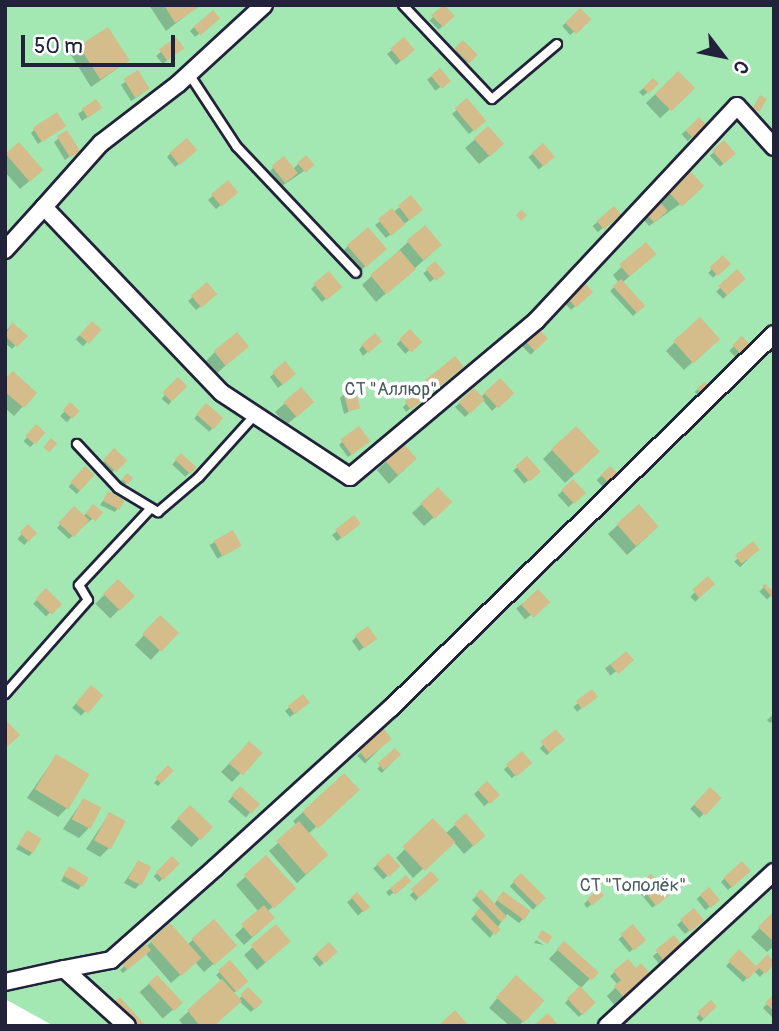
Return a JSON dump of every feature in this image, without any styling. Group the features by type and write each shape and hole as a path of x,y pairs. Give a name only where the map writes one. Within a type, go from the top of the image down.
{"street":[{"path":"5,250 101,143 189,74 264,5"},
{"path":"44,207 222,393 350,477 536,321 737,106 774,147"},
{"path":"5,982 111,960 391,708 774,334"},
{"path":"607,1026 774,872"},
{"path":"64,969 127,1026"}],"lane":[{"path":"403,5 492,99 557,44"},
{"path":"189,74 237,147 356,273"},
{"path":"77,444 118,488 158,512 199,477 255,415"},
{"path":"5,694 88,600 79,585 151,508"}],"green space":[{"name":"СТ \"Аллюр\"","path":"5,5 774,5 774,1026 54,1026 5,999"}],"building":[{"path":"164,5 202,5 175,23"},
{"path":"444,5 455,16 443,27 431,15"},
{"path":"580,8 591,19 576,34 565,23"},
{"path":"213,10 220,18 201,35 193,27"},
{"path":"108,27 130,61 100,80 79,46"},
{"path":"176,37 184,48 167,61 159,49"},
{"path":"404,37 415,50 401,62 390,49"},
{"path":"463,40 478,55 469,63 455,48"},
{"path":"440,68 451,81 442,89 431,76"},
{"path":"138,70 150,89 135,98 124,79"},
{"path":"678,71 695,88 672,111 655,94"},
{"path":"653,78 659,84 649,94 643,88"},
{"path":"760,95 767,99 759,112 752,108"},
{"path":"467,98 486,121 474,131 455,108"},
{"path":"96,99 102,108 88,118 82,109"},
{"path":"57,112 66,126 42,142 33,128"},
{"path":"699,117 708,126 695,140 686,130"},
{"path":"488,126 504,144 490,157 474,139"},
{"path":"67,130 80,151 70,158 57,136"},
{"path":"187,138 197,150 180,165 169,153"},
{"path":"724,140 736,154 724,164 712,150"},
{"path":"19,142 43,170 30,182 5,154"},
{"path":"543,143 555,157 543,166 532,153"},
{"path":"306,155 315,165 306,173 297,163"},
{"path":"284,156 298,173 285,183 272,166"},
{"path":"689,170 704,186 682,207 667,190"},
{"path":"228,180 238,192 221,206 211,194"},
{"path":"411,195 423,210 410,220 398,206"},
{"path":"659,201 668,211 654,223 646,213"},
{"path":"614,206 621,214 604,229 597,221"},
{"path":"392,208 405,224 391,236 378,219"},
{"path":"521,210 527,215 521,221 516,215"},
{"path":"425,225 442,245 423,260 407,240"},
{"path":"368,227 387,249 366,267 347,245"},
{"path":"646,242 656,254 629,277 619,264"},
{"path":"400,250 416,269 386,294 370,275"},
{"path":"723,255 731,264 718,276 710,267"},
{"path":"435,261 445,273 436,281 426,269"},
{"path":"737,269 746,279 727,295 718,286"},
{"path":"329,271 342,287 327,300 313,284"},
{"path":"621,279 645,306 637,313 613,286"},
{"path":"583,281 593,292 576,308 566,296"},
{"path":"207,282 217,294 201,308 191,295"},
{"path":"700,317 720,339 693,363 673,341"},
{"path":"92,321 102,330 89,344 79,335"},
{"path":"12,322 28,336 17,347 5,336"},
{"path":"537,327 548,339 535,351 524,339"},
{"path":"410,329 422,342 411,352 399,339"},
{"path":"237,332 249,347 226,366 214,351"},
{"path":"375,333 382,341 369,353 361,345"},
{"path":"742,336 752,347 742,356 732,345"},
{"path":"455,356 464,367 434,391 425,380"},
{"path":"285,361 296,374 283,385 272,372"},
{"path":"13,371 37,393 24,408 5,392 5,379"},
{"path":"178,377 187,386 172,402 162,393"},
{"path":"500,378 514,393 498,408 484,393"},
{"path":"705,382 711,388 703,395 697,388"},
{"path":"301,387 314,402 297,417 284,402"},
{"path":"474,388 485,400 470,414 459,402"},
{"path":"355,389 360,408 349,411 343,392"},
{"path":"415,394 421,402 411,410 405,402"},
{"path":"70,402 80,411 72,419 63,410"},
{"path":"206,403 223,418 214,429 196,414"},
{"path":"36,424 46,433 35,445 25,436"},
{"path":"359,426 370,441 352,455 340,440"},
{"path":"576,426 600,452 575,475 551,449"},
{"path":"51,438 57,443 49,452 43,447"},
{"path":"403,443 417,459 398,475 384,459"},
{"path":"114,448 127,460 116,472 103,460"},
{"path":"181,453 196,467 190,474 175,460"},
{"path":"527,456 541,472 529,482 516,466"},
{"path":"85,466 95,475 80,491 70,482"},
{"path":"610,466 622,478 613,487 601,475"},
{"path":"127,473 133,478 128,484 122,479"},
{"path":"573,479 586,493 574,504 561,490"},
{"path":"438,487 452,502 435,519 420,503"},
{"path":"108,491 125,500 120,510 103,501"},
{"path":"93,504 103,512 96,522 85,513"},
{"path":"639,504 659,527 636,546 616,524"},
{"path":"74,506 89,520 74,537 58,523"},
{"path":"354,515 361,524 342,538 335,530"},
{"path":"28,524 37,533 29,542 20,532"},
{"path":"233,530 242,546 222,556 214,541"},
{"path":"753,541 760,550 742,564 735,555"},
{"path":"708,576 715,584 699,598 692,590"},
{"path":"118,579 135,596 120,611 103,594"},
{"path":"765,584 774,592 772,597 762,586"},
{"path":"46,588 62,604 52,615 35,599"},
{"path":"538,589 550,602 533,618 521,605"},
{"path":"160,615 179,633 161,652 142,634"},
{"path":"368,626 377,639 364,648 355,635"},
{"path":"626,651 634,660 618,674 610,665"},
{"path":"91,685 103,695 88,714 76,703"},
{"path":"592,689 598,697 582,709 576,701"},
{"path":"303,694 310,703 295,714 288,706"},
{"path":"5,719 20,735 5,749"},
{"path":"383,728 392,739 366,760 357,749"},
{"path":"556,729 565,740 549,752 540,742"},
{"path":"249,741 263,753 243,775 229,764"},
{"path":"395,748 401,755 384,770 378,763"},
{"path":"522,751 532,763 516,777 506,764"},
{"path":"56,754 89,774 68,809 35,789"},
{"path":"168,765 174,771 161,783 155,778"},
{"path":"344,773 360,790 318,829 302,812"},
{"path":"487,781 500,795 490,804 477,790"},
{"path":"240,786 260,804 251,814 231,796"},
{"path":"710,787 722,798 705,815 694,805"},
{"path":"83,798 102,808 90,829 72,819"},
{"path":"190,805 213,827 201,840 177,818"},
{"path":"109,812 126,821 111,849 94,840"},
{"path":"466,813 486,836 474,846 454,823"},
{"path":"433,818 456,842 425,871 402,847"},
{"path":"299,821 329,855 306,875 276,841"},
{"path":"27,830 42,839 33,853 18,845"},
{"path":"388,853 400,866 389,877 376,864"},
{"path":"266,855 296,888 274,909 244,875"},
{"path":"172,856 180,864 164,880 156,872"},
{"path":"138,860 151,867 141,886 128,879"},
{"path":"742,861 751,871 732,887 723,878"},
{"path":"69,866 89,878 83,887 63,875"},
{"path":"431,871 439,880 419,898 411,889"},
{"path":"521,873 546,898 537,906 513,881"},
{"path":"651,874 669,896 656,906 639,884"},
{"path":"406,875 411,881 395,895 390,888"},
{"path":"709,887 720,900 711,908 700,895"},
{"path":"481,889 507,917 501,922 475,894"},
{"path":"599,889 604,895 592,905 587,899"},
{"path":"503,891 531,911 524,920 497,900"},
{"path":"357,892 370,907 364,912 351,897"},
{"path":"264,905 275,918 252,937 241,924"},
{"path":"480,908 501,930 495,935 474,914"},
{"path":"694,908 704,920 690,932 680,920"},
{"path":"774,914 774,942 758,927"},
{"path":"214,919 237,945 214,965 191,939"},
{"path":"170,923 201,958 181,976 150,941"},
{"path":"276,924 291,942 266,963 251,945"},
{"path":"633,924 646,940 634,950 621,934"},
{"path":"542,930 552,936 548,944 537,938"},
{"path":"674,935 682,945 664,960 655,950"},
{"path":"564,941 599,972 592,981 557,949"},
{"path":"329,942 338,952 324,964 316,954"},
{"path":"146,944 151,950 127,970 122,964"},
{"path":"739,949 756,966 768,954 774,965 765,974 759,968 748,979 728,961"},
{"path":"628,959 636,968 641,963 652,976 625,999 614,986 621,980 613,971"},
{"path":"230,960 248,981 236,992 218,970"},
{"path":"157,975 183,1003 174,1011 148,983"},
{"path":"516,975 544,1000 524,1023 496,997"},
{"path":"222,979 242,1001 214,1026 200,1026 187,1010"},
{"path":"580,986 596,1003 583,1015 567,998"},
{"path":"248,987 263,1002 255,1010 240,995"},
{"path":"774,994 774,1011 765,1003"},
{"path":"120,997 146,1026 133,1026 113,1003"},
{"path":"711,1000 717,1007 703,1019 697,1012"},
{"path":"455,1010 469,1026 438,1026"},
{"path":"548,1013 559,1026 533,1026"}],"park label":[{"name":"СТ \"Тополёк\"","path":"633,886"}]}
